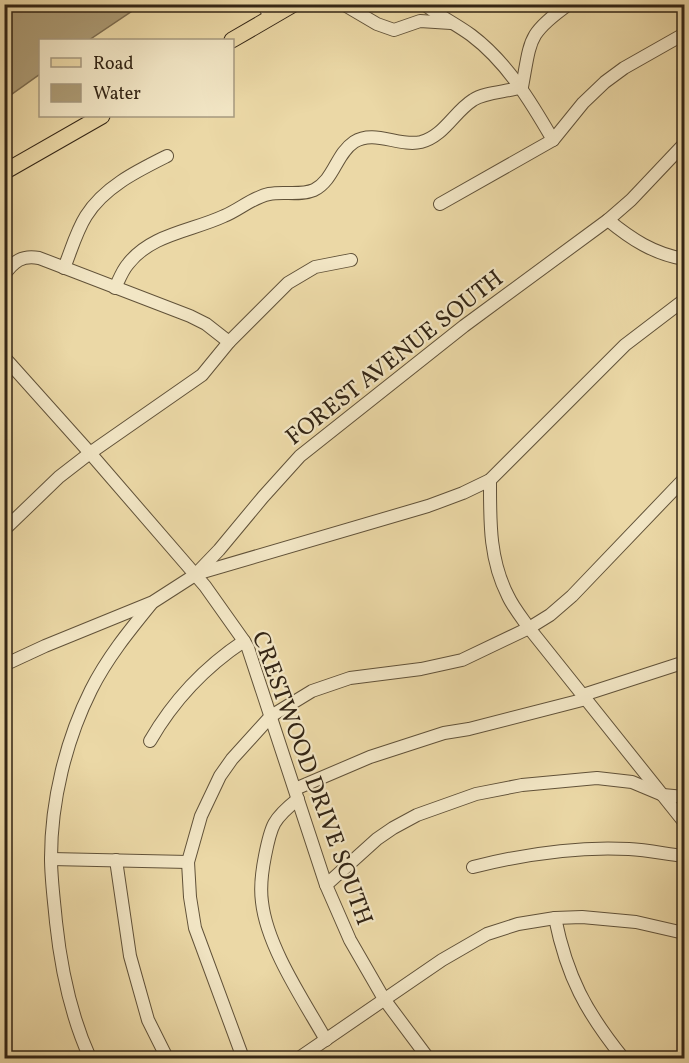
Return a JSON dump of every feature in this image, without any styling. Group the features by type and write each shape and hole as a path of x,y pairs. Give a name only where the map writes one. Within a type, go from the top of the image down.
{"main road":[{"path":"233,39 267,11 294,4"},
{"path":"4,172 100,117"}],"street":[{"path":"343,4 377,24 394,30 420,21 453,24"},
{"path":"424,4 439,9 453,24 472,36 522,87 553,140"},
{"path":"522,87 532,37 546,21 569,4"},
{"path":"440,204 553,140 583,103 605,82 624,68 684,34"},
{"path":"115,288 126,265 137,254 157,241 224,217 269,194 302,193 321,186 340,156 355,142 372,137 412,143 429,139 476,98 522,87"},
{"name":"FOREST AVENUE SOUTH","path":"4,665 153,602 195,575 278,480 316,442 464,326 608,220 631,200 684,144"},
{"path":"64,268 81,225 96,204 128,175 167,156"},
{"path":"608,220 640,244 684,259"},
{"path":"4,275 12,263 21,258 39,258 190,316 206,324 229,342"},
{"path":"4,530 60,477 90,453 202,375 229,342 288,283 315,267 351,260"},
{"path":"195,575 428,506 490,480 625,345 684,300"},
{"name":"CRESTWOOD DRIVE SOUTH","path":"4,357 195,575 244,641 326,885 350,940 384,999 428,1059"},
{"path":"243,1059 195,928 190,897 188,862 201,816 220,776 249,739 271,716 312,691 329,684 371,674 421,669 462,660 529,628 550,615 572,596 684,479"},
{"path":"490,480 490,537 493,558 508,597 529,628 684,822"},
{"path":"90,1059 80,1038 65,985 59,948 51,859 58,795 65,763 81,714 92,690 127,633 153,602"},
{"path":"150,741 182,694 219,658 244,641"},
{"path":"326,1040 272,941 262,903 262,870 268,838 278,815 297,794 370,757 444,733 469,729 584,697 683,662"},
{"path":"326,885 377,839 393,828 417,815 476,794 522,784 597,778 632,782 663,795 684,797"},
{"path":"473,867 538,853 579,849 630,849 684,856"},
{"path":"51,859 188,862"},
{"path":"116,860 130,956 148,1020 167,1059"},
{"path":"299,1059 441,960 487,934 518,924 555,918 603,918 636,922 684,933"},
{"path":"555,918 566,965 582,1001 622,1059"}],"water":[{"path":"5,4 141,4 90,39 39,39 39,75 5,99"}]}
